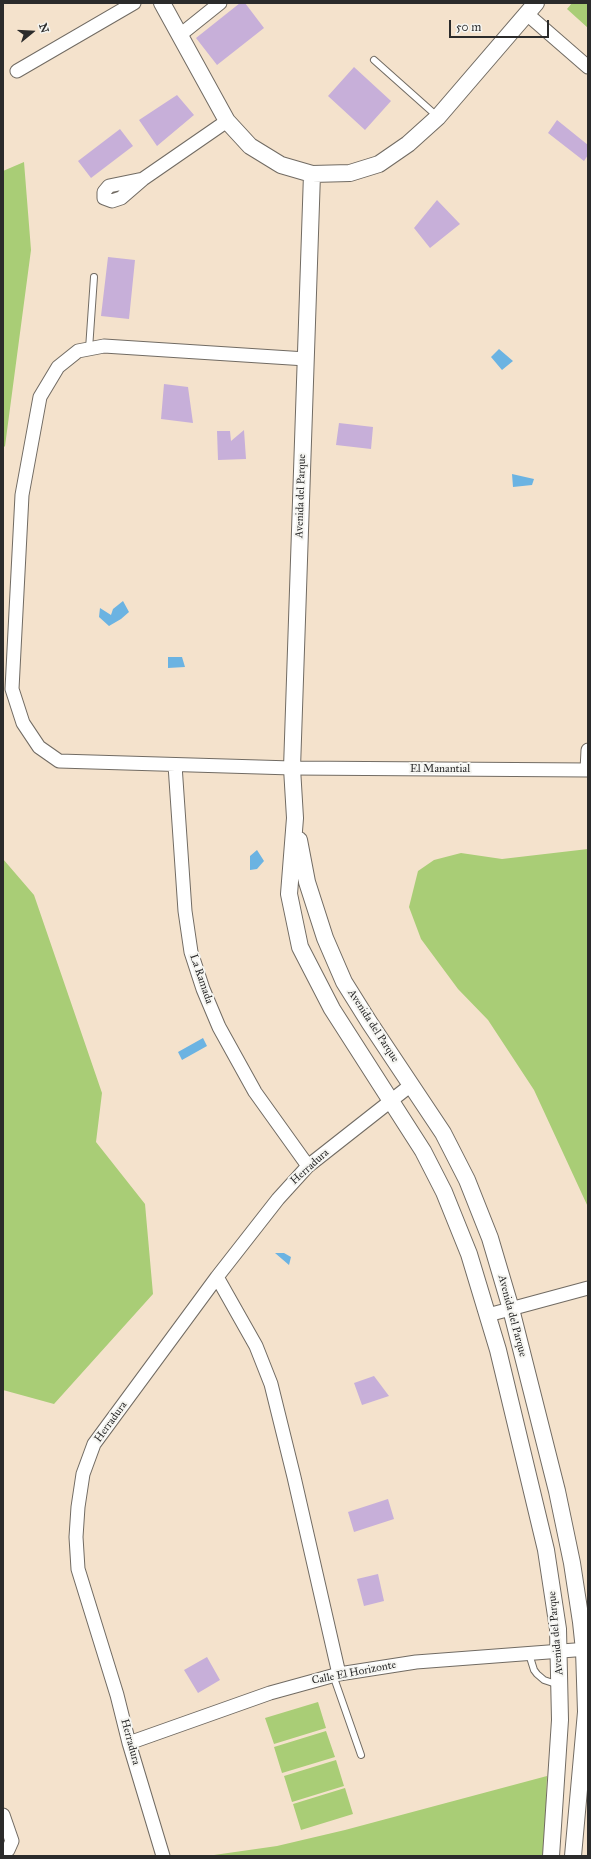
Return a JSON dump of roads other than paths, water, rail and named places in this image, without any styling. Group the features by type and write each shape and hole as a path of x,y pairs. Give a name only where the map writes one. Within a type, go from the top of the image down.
{"street":[{"path":"17,71 134,3"},
{"path":"162,3 228,121 250,146 281,165 312,174 350,173 379,164 408,144 438,117 531,8 588,67"},
{"path":"180,35 220,3"},
{"path":"143,179 228,121"},
{"name":"Avenida del Parque","path":"312,174 292,768 294,818 290,894 300,947 332,1009 423,1151 444,1192 462,1234 488,1315 544,1543 556,1607 560,1652 560,1720 551,1856"},
{"name":"El Manantial","path":"306,359 104,346 78,351 58,367 40,397 22,495 12,689 23,723 39,747 59,761 292,768 588,770"},
{"path":"588,750 588,770"},
{"name":"La Ramada","path":"176,765 185,911 191,952 203,989 219,1027 255,1092 308,1166"},
{"name":"Avenida del Parque","path":"294,818 307,882 325,938 344,982 443,1133 467,1180 490,1238 511,1309 542,1428 566,1532 586,1650 586,1712 573,1856"},
{"name":"Herradura","path":"163,1856 129,1743 117,1695 78,1569 76,1537 78,1507 83,1474 94,1444 216,1277 278,1199 308,1166 411,1085"},
{"path":"216,1277 256,1346 271,1384 294,1477 336,1674"},
{"path":"488,1315 588,1288"},
{"name":"Calle El Horizonte","path":"129,1743 263,1696 336,1674 416,1662 586,1650"},
{"path":"3,1815 12,1841 8,1850 3,1854"}],"lane":[{"path":"374,60 438,117"},
{"path":"89,349 94,277"},
{"path":"530,1654 534,1670 537,1674 544,1680 560,1686"},
{"path":"336,1674 361,1754"}],"water":[{"path":"499,349 513,361 502,370 491,357"},
{"path":"512,474 534,479 532,485 513,487"},
{"path":"123,601 129,612 121,619 109,626 99,617 100,608 111,615 113,609"},
{"path":"168,657 182,657 185,667 168,668"},
{"path":"257,850 264,861 257,869 250,870 250,856"},
{"path":"203,1038 207,1046 182,1060 178,1052"},
{"path":"275,1253 284,1253 291,1257 289,1265"}]}
